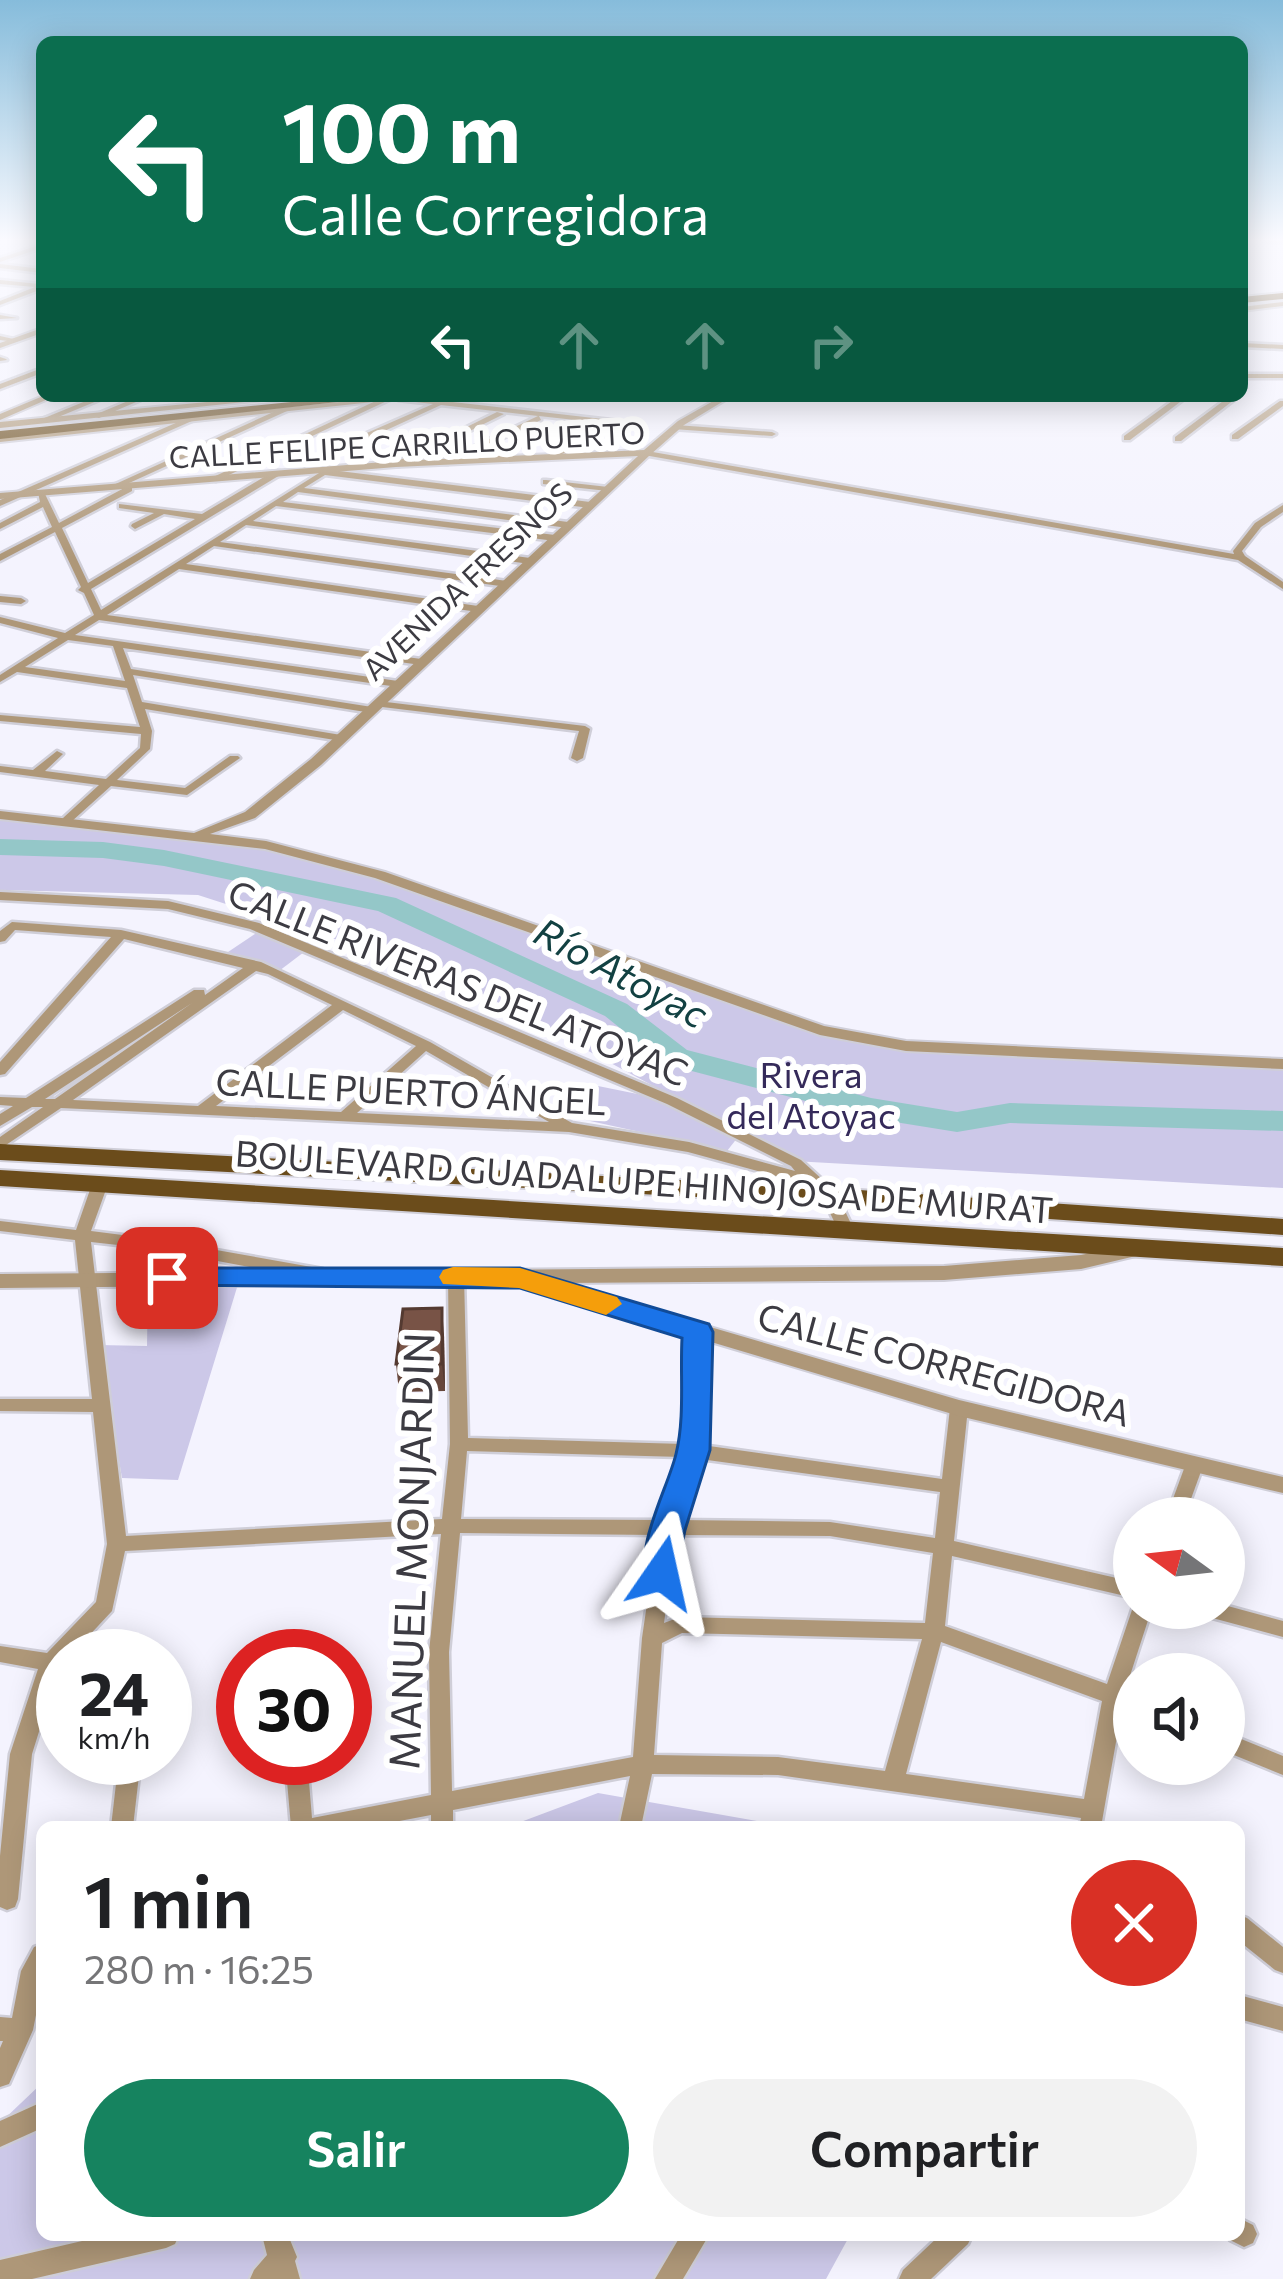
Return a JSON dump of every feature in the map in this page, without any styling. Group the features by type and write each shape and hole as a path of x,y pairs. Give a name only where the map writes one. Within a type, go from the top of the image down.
{"main road":[{"path":"0,432 287,402"},
{"path":"0,432 340,402"},
{"name":"BOULEVARD GUADALUPE HINOJOSA DE MURAT","path":"0,1148 821,1188 1283,1227"},
{"name":"BOULEVARD GUADALUPE HINOJOSA DE MURAT","path":"0,1178 1283,1257"}],"street":[{"path":"1249,345 1283,347"},
{"path":"1248,384 1255,376 1262,346"},
{"path":"0,387 36,372"},
{"path":"1248,376 1283,376"},
{"path":"0,432 42,402"},
{"path":"41,422 90,402"},
{"path":"96,416 131,402"},
{"path":"0,432 41,422 236,402"},
{"path":"0,432 21,436 354,402"},
{"path":"213,478 376,402"},
{"path":"427,402 503,413 624,421 556,455"},
{"name":"AVENIDA FRESNOS","path":"196,834 250,815 341,738 676,427 718,402"},
{"path":"1127,439 1176,402"},
{"path":"1178,439 1226,402"},
{"path":"1235,437 1283,403"},
{"path":"340,448 440,404"},
{"path":"113,487 283,411"},
{"path":"396,464 503,413"},
{"path":"448,461 541,416"},
{"path":"16,495 190,420"},
{"path":"676,427 772,434"},
{"path":"490,459 544,431"},
{"name":"CALLE FELIPE CARRILLO PUERTO","path":"0,500 396,464 647,453 1240,558"},
{"path":"0,679 326,471 590,506"},
{"path":"83,590 277,473"},
{"path":"546,482 608,489"},
{"path":"0,558 129,486"},
{"path":"300,490 568,525"},
{"path":"0,526 44,498 83,590 100,617 421,662"},
{"path":"278,504 555,538"},
{"path":"122,506 203,517"},
{"path":"1283,508 1241,544 1240,558 1283,586"},
{"path":"135,526 162,512"},
{"path":"248,523 530,561"},
{"path":"214,544 507,584"},
{"path":"179,566 478,609"},
{"path":"0,598 21,602"},
{"path":"0,620 67,637 398,684"},
{"path":"67,820 145,748 147,731 117,644"},
{"path":"0,667 584,729 577,758"},
{"path":"139,705 341,738"},
{"path":"0,718 147,731"},
{"path":"36,773 57,754"},
{"path":"0,769 192,791 234,758"},
{"path":"0,815 266,845 400,882 820,1030 906,1046 1283,1064"},
{"path":"250,815 249,830 266,845"},
{"name":"CALLE RIVERAS DEL ATOYAC","path":"0,896 168,905 254,926 672,1101 796,1163 821,1188 847,1230"},
{"path":"0,938 12,926 122,934 252,964 425,1046 569,1127"},
{"path":"0,1071 122,934"},
{"path":"0,1121 252,964"},
{"path":"0,1148 252,964"},
{"path":"202,1110 343,1004"},
{"path":"344,1117 425,1046"},
{"name":"CALLE PUERTO ÁNGEL","path":"0,1101 569,1127 688,1147 821,1188"},
{"path":"85,1629 105,1605 117,1544 82,1235 100,1184"},
{"path":"0,1226 332,1276"},
{"path":"0,1282 944,1273 1082,1262 1139,1249"},
{"name":"MANUEL MONJARDIN","path":"442,1821 439,1652 460,1444 456,1277"},
{"name":"CALLE CORREGIDORA","path":"520,1278 959,1408 1283,1485"},
{"path":"631,1821 643,1764 652,1638 668,1530 694,1450 698,1332"},
{"path":"0,1405 98,1406"},
{"path":"893,1779 934,1631 959,1408"},
{"path":"460,1444 694,1450 952,1487"},
{"path":"1183,1497 1194,1466"},
{"path":"117,1544 453,1526 830,1529 945,1547 1113,1585"},
{"path":"1245,1618 1283,1628"},
{"path":"652,1638 680,1625 934,1631 1113,1695"},
{"path":"0,1654 36,1660"},
{"path":"7,1899 21,1754 36,1715"},
{"path":"346,1821 643,1764 778,1766 893,1779 1090,1818 1113,1738"},
{"path":"1245,1750 1283,1766"},
{"path":"123,1821 127,1785"},
{"path":"298,1785 301,1821"},
{"path":"1245,1931 1283,1962"},
{"path":"0,2075 10,2030 36,1966"},
{"path":"1245,2010 1283,2019"},
{"path":"0,2134 36,2118"},
{"path":"0,2273 140,2241"},
{"path":"668,2279 692,2241"},
{"path":"912,2279 953,2241"},
{"path":"263,2279 282,2257"}],"green space":[{"name":"Rivera del Atoyac","path":"0,816 196,834 380,875 820,1030 906,1046 1283,1068 1283,1188 793,1161 447,975 198,895 0,890"},
{"path":"258,932 308,949 279,971 228,952"},
{"path":"598,1086 672,1101 738,1137 727,1151 581,1119"},
{"path":"239,1281 178,1480 122,1478 99,1345 147,1346 148,1283"},
{"path":"598,1793 757,1821 523,1821"},
{"path":"36,2089 36,2241 847,2241 826,2279 0,2279 0,2123"}],"building":[{"path":"442,1308 442,1364 396,1364 403,1309"}],"waterway":[{"name":"Río Atoyac","path":"0,847 103,850 164,858 386,904 616,1010 676,1057 870,1108 957,1122 1010,1113 1283,1121"}],"slow traffic":[{"path":"453,1277 520,1278 606,1304"}],"route":[{"path":"167,1278 520,1278 698,1332 694,1450 668,1530 662,1573"}]}
